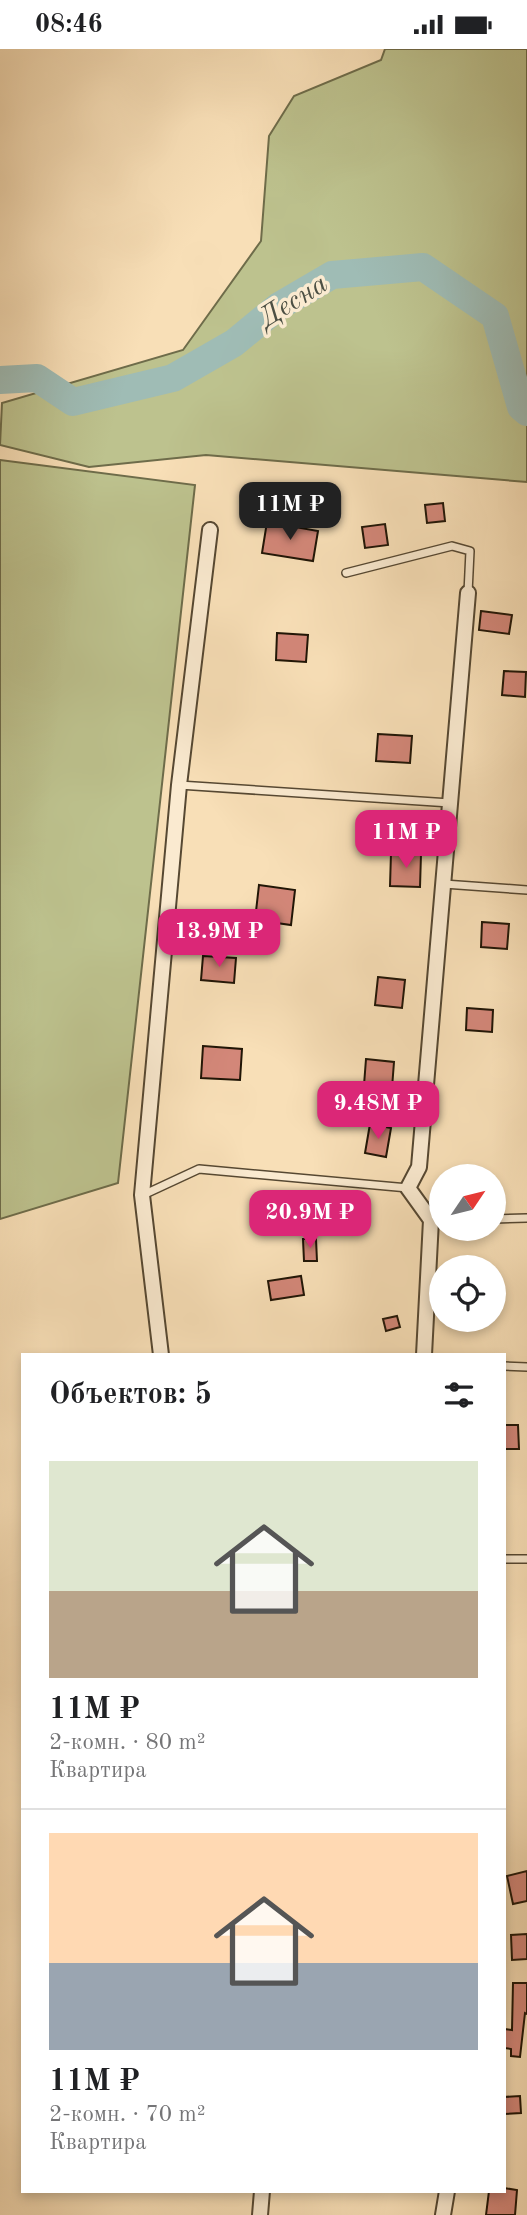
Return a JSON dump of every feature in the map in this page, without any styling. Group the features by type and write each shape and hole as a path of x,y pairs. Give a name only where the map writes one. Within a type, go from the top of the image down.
{"street":[{"path":"160,1353 142,1195 179,785 210,530"},
{"path":"429,1212 408,1188 419,1167 468,593"},
{"path":"424,1353 434,1241"},
{"path":"260,2215 262,2193"},
{"path":"443,2215 447,2193"}],"lane":[{"path":"346,573 452,546 470,551 468,593"},
{"path":"179,785 450,803"},
{"path":"443,884 527,890"},
{"path":"142,1195 199,1169 408,1188"},
{"path":"506,1219 527,1218"},
{"path":"506,1366 527,1367"},
{"path":"506,1559 527,1559"}],"green space":[{"path":"385,49 527,49 527,482 206,455 89,467 0,445 2,403 183,350 261,241 269,136 294,96 381,60"},
{"path":"0,460 195,485 118,1183 0,1219"}],"building":[{"path":"443,503 445,521 427,523 425,505"},
{"path":"267,522 318,531 313,561 262,553"},
{"path":"385,524 388,545 365,548 362,527"},
{"path":"481,611 512,615 509,634 479,630"},
{"path":"277,633 308,635 306,662 276,660"},
{"path":"504,671 526,672 525,697 502,695"},
{"path":"378,734 412,736 410,763 376,761"},
{"path":"391,853 421,854 420,887 390,886"},
{"path":"259,885 295,890 291,925 255,920"},
{"path":"482,922 509,924 507,949 481,947"},
{"path":"203,956 236,958 234,983 201,980"},
{"path":"378,977 405,980 402,1008 375,1005"},
{"path":"467,1008 493,1010 492,1032 466,1030"},
{"path":"203,1046 242,1049 240,1080 201,1078"},
{"path":"366,1059 394,1062 392,1088 364,1085"},
{"path":"370,1124 391,1128 386,1157 365,1153"},
{"path":"303,1239 316,1239 317,1261 304,1261"},
{"path":"301,1276 304,1295 271,1300 268,1281"},
{"path":"397,1316 400,1327 386,1331 383,1319"},
{"path":"506,1425 518,1425 519,1449 506,1449"},
{"path":"527,1871 527,1901 513,1904 507,1876"},
{"path":"527,1934 527,1959 512,1960 511,1935"},
{"path":"513,1983 527,1983 527,2014 525,2013 520,2057 511,2056 511,2049 506,2048 506,2029 512,2030"},
{"path":"520,2096 521,2113 506,2114 506,2097"},
{"path":"506,2188 517,2190 515,2215 486,2215 489,2193 506,2193"}],"waterway":[{"name":"Десна","path":"0,380 37,378 73,402 173,378 234,343 279,306 332,275 423,267 495,316 521,407 527,412"}]}
